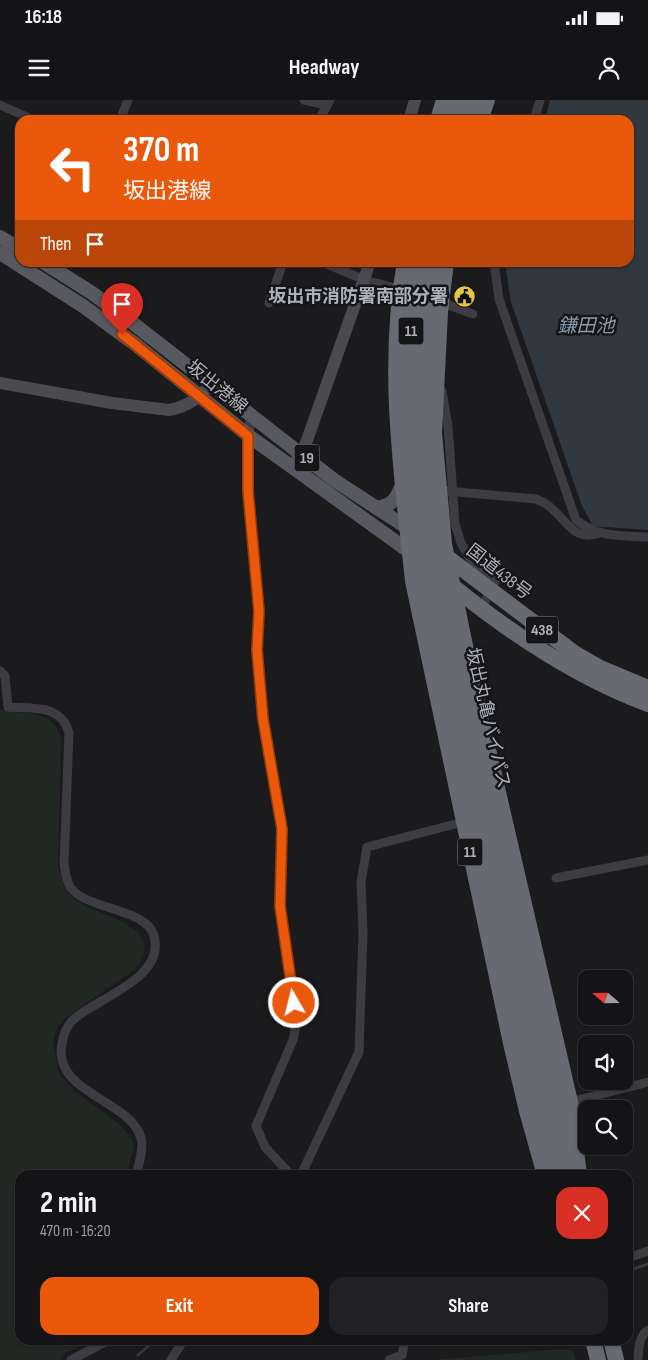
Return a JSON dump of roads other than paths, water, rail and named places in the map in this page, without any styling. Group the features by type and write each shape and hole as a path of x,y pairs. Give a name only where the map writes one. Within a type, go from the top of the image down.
{"highway":[{"path":"440,115 444,100"},
{"path":"452,115 456,100"},
{"path":"466,115 471,100"},
{"path":"482,115 487,100"},
{"path":"405,267 396,339 396,406 406,527"},
{"name":"坂出丸亀バイパス","path":"417,267 410,340 427,514 435,568 475,784 555,1170"},
{"name":"坂出丸亀バイパス","path":"415,400 424,344 432,267"},
{"path":"445,267 438,301 434,433 446,492 447,556 474,688 570,1102 579,1170"},
{"name":"11","path":"406,527 413,581 464,822 527,1111 545,1170"},
{"name":"国道438号","path":"406,527 574,653 606,671 648,688"},
{"name":"国道438号","path":"410,552 498,619 573,670 613,691 648,704"},
{"path":"462,625 468,616 480,611 498,619"},
{"name":"坂出丸亀バイパス","path":"475,784 570,1170"},
{"path":"592,1345 593,1360"},
{"path":"593,1345 598,1360"},
{"path":"610,1345 612,1360"},
{"path":"611,1345 616,1360"}],"main road":[{"path":"0,237 15,246"},
{"name":"坂出港線","path":"0,253 15,263"},
{"name":"坂出港線","path":"22,267 83,306 135,344 248,436 410,552"},
{"name":"坂出港線","path":"51,267 92,293 302,453 334,480 406,527"},
{"path":"377,508 388,506 394,502 403,482"}],"street":[{"path":"122,115 128,100"},
{"path":"304,100 329,103 322,115"},
{"path":"410,115 415,100"},
{"path":"536,115 540,100"},
{"path":"0,105 23,115"},
{"path":"268,303 281,267"},
{"path":"334,267 365,280 403,290"},
{"path":"292,466 302,453 369,267"},
{"path":"495,267 498,299 576,520 583,526 600,533 648,537"},
{"path":"438,301 473,314"},
{"path":"0,383 162,410 177,409 199,398 210,384"},
{"path":"441,386 448,426 446,492 455,524 461,543 470,559 496,580 482,607"},
{"path":"250,414 248,491 259,611 257,650 263,719 282,829 280,906 297,1022 293,1040 256,1126 264,1147 286,1170"},
{"path":"446,492 536,499 549,506 575,532 591,536 600,533"},
{"path":"0,671 5,676 8,707 51,711 60,715 66,723 69,733 64,863 66,877 72,889 81,896 140,920 151,927 155,937 153,960 143,972 116,994 72,1021 64,1034 61,1046 67,1071 75,1082 137,1127 142,1139 137,1170"},
{"path":"303,1170 360,1052 363,932 361,882 367,847 464,822"},
{"path":"556,878 648,860"},
{"path":"570,1102 648,1082"},
{"path":"633,1256 648,1251"},
{"path":"638,1358 639,1344 644,1332 648,1330"},
{"path":"71,1360 100,1345"},
{"path":"172,1360 181,1345"},
{"path":"389,1360 402,1355 404,1345"}],"water":[{"name":"鎌田池","path":"550,100 648,100 648,530 593,526 582,506 511,302 506,267 634,267 634,115 546,115"}],"waterway":[{"path":"633,1269 648,1264"},
{"path":"138,1355 149,1345"}],"place":[{"name":"坂出市消防署南部分署","path":"464,296"}]}
